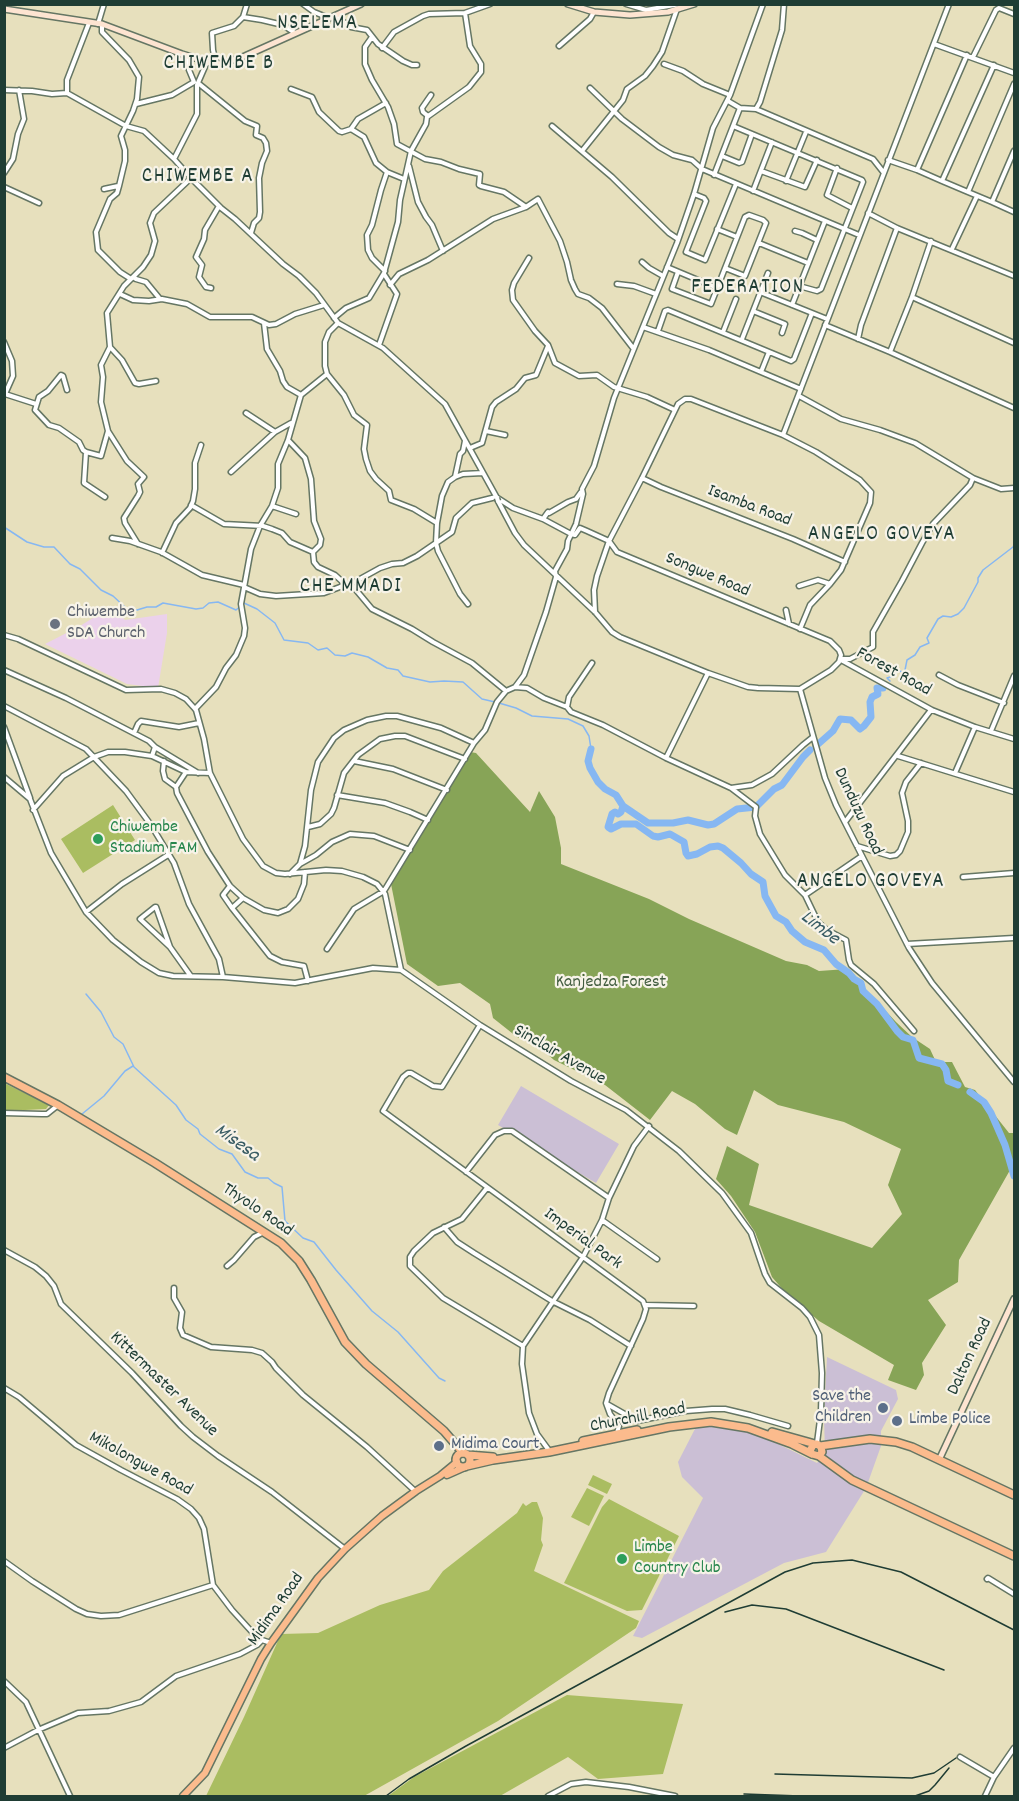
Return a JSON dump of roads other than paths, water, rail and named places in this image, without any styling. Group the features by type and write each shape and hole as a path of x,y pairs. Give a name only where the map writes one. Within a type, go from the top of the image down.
{"highway":[{"name":"Thyolo Road","path":"4,1077 58,1105 281,1243 299,1261 345,1342 366,1364 441,1428 466,1454"},
{"name":"Churchill Road","path":"466,1467 687,1421 711,1419 739,1423 817,1444"},
{"name":"Churchill Road","path":"616,1436 711,1422 748,1428 815,1455 852,1480 1014,1556"},
{"name":"Thyolo Road","path":"441,1428 457,1460"},
{"path":"815,1455 810,1448 817,1444 884,1440 912,1447 1014,1495"},
{"name":"Churchill Road","path":"466,1454 493,1457 549,1451"},
{"path":"466,1454 470,1462 466,1467 461,1466 457,1460 460,1455 466,1454"}],"main road":[{"path":"4,9 100,24 187,56 216,64 235,60 361,4"},
{"path":"568,4 594,12 630,15 668,12 678,7 694,4"},
{"name":"Dalton Road","path":"939,1460 1014,1299"},
{"name":"Midima Road","path":"183,1797 205,1773 252,1675 271,1643 318,1578 345,1549 382,1516 440,1476 457,1460"},
{"name":"Midima Road","path":"440,1476 466,1467"}],"street":[{"path":"104,4 100,24 102,32 129,60 138,73 139,83 136,104 121,136 125,155 119,186 117,193 110,199 97,229 97,248 120,272 146,282 160,299"},
{"path":"216,64 212,33 229,29 243,17 247,4"},
{"path":"303,4 330,19"},
{"path":"382,48 394,32 423,16 465,13 490,4"},
{"path":"582,151 622,100 627,89 654,66 662,52 678,7 650,9 636,8 626,4"},
{"path":"543,519 548,512 580,495 594,466 618,387 678,239 702,169 713,128 728,101 763,4"},
{"path":"756,109 782,30 784,4"},
{"path":"783,435 949,4"},
{"path":"973,57 996,10 999,8 1014,14"},
{"path":"560,46 585,24 594,12"},
{"path":"334,318 346,308 369,298 385,272 398,222 408,160 428,116 469,87 481,72 481,64 469,41 465,13"},
{"path":"337,15 351,27 367,30 382,48 408,64 417,65"},
{"path":"243,17 286,26 296,34"},
{"path":"67,93 68,80 89,23"},
{"path":"372,37 365,47 365,64 386,103 394,124 397,144 425,159 480,174 479,185 504,192 526,207"},
{"path":"934,45 1014,73"},
{"path":"917,170 967,55"},
{"path":"187,56 189,70 196,83 245,121 257,126 256,135 263,138 266,143 267,151 258,178 260,212 251,233"},
{"path":"174,159 197,114 196,83 207,62"},
{"path":"664,64 730,95"},
{"path":"942,181 994,65"},
{"path":"136,104 172,94 196,83"},
{"path":"968,192 1014,84"},
{"path":"590,88 613,111 659,147 674,155 692,160 702,169 714,175 859,235"},
{"path":"291,89 312,97 319,112 342,132 351,129 358,119 386,103"},
{"path":"4,90 67,93 126,126 144,131 219,206 310,287 338,323 379,345 445,404 515,533 524,545 595,612 612,632 708,673 748,687 800,689 831,670 840,659 850,659 873,647 873,632 921,543 933,524 970,485 973,478"},
{"path":"4,173 13,159 24,118 19,90"},
{"path":"428,116 422,108 431,95"},
{"path":"728,101 740,108 756,109 873,159 884,173"},
{"path":"714,175 740,108"},
{"path":"552,126 612,177 678,239"},
{"path":"733,126 817,159 863,182 821,289 817,291 799,286"},
{"path":"351,129 365,138 376,164 387,172 404,178"},
{"path":"786,181 806,132"},
{"path":"722,156 739,163 742,162 752,134"},
{"path":"753,191 772,142"},
{"path":"992,202 1014,151"},
{"path":"761,171 805,187 817,159"},
{"path":"408,160 418,202 432,225 443,251"},
{"path":"888,160 917,170 1014,212"},
{"path":"837,168 827,195 852,208"},
{"path":"379,345 396,296 385,272 372,258 366,245 367,233 372,225 387,172"},
{"path":"138,544 124,518 140,492 138,484 144,477 127,461 108,431 101,401 103,377 101,365 110,347 106,314 147,261 154,245 155,237 150,223 154,213 191,178"},
{"path":"694,194 706,201 686,252 705,260 736,184"},
{"path":"104,189 119,186"},
{"path":"4,187 39,202"},
{"path":"952,249 977,196"},
{"path":"390,285 399,274 443,251 493,219 526,207 537,199 560,241 578,294 592,300 602,308 634,349"},
{"path":"211,288 206,287 199,277 202,265 196,257 205,230 219,206"},
{"path":"868,213 897,228 1014,276"},
{"path":"678,272 672,287 674,290 711,304 717,288 745,217 749,215 765,221 745,276 725,268"},
{"path":"792,305 825,221"},
{"path":"858,339 897,228"},
{"path":"717,229 737,237"},
{"path":"795,231 817,240"},
{"path":"890,352 931,241"},
{"path":"758,243 808,263"},
{"path":"529,258 514,283 513,300 548,345 557,365 579,376 597,375 614,387 647,397 675,410"},
{"path":"642,262 663,276"},
{"path":"667,267 717,288"},
{"path":"742,340 768,273"},
{"path":"617,284 634,286 656,294"},
{"path":"760,292 827,319"},
{"path":"120,294 133,300 160,299 190,304 210,317 252,317 269,325 324,305"},
{"path":"912,297 1014,343"},
{"path":"723,332 736,299"},
{"path":"658,331 665,311 668,310 791,361 794,359 812,313"},
{"path":"753,311 785,324 782,333"},
{"path":"264,323 267,349 280,371 282,381 287,387 301,395"},
{"path":"338,323 329,332 325,342 324,361 327,374 344,395 354,415 368,425 364,449 372,475 389,491 391,500 414,509 437,523"},
{"path":"825,325 1014,408"},
{"path":"643,327 801,389"},
{"path":"4,342 12,361 13,376 5,394 36,404"},
{"path":"470,448 481,444 496,402 516,389 525,378 536,375 548,345"},
{"path":"110,347 122,360 136,384 156,381"},
{"path":"761,372 769,352"},
{"path":"195,709 215,689 236,655 246,629 241,604 251,549 260,526 272,507 278,488 278,464 288,440 291,423 301,395 327,374"},
{"path":"67,390 61,375 48,391 39,397 35,410 45,422 77,440 82,450 101,456 108,431"},
{"path":"799,396 841,419 880,429 915,443 973,478 1001,489 1014,488"},
{"path":"595,612 594,590 609,541 675,410 682,400 691,399 783,435 816,452 860,480 871,492 870,503 844,562 830,584 810,605 800,629"},
{"path":"246,413 275,432"},
{"path":"231,472 275,432 291,423"},
{"path":"486,431 505,435"},
{"path":"288,440 305,458 311,479 314,521 321,539 320,545 313,552 313,559 318,567 335,574 372,609 472,663 506,691"},
{"path":"455,477 466,440"},
{"path":"162,553 176,522 191,505 195,489 195,463 201,445"},
{"path":"86,452 84,483 105,497"},
{"path":"468,604 460,594 442,560 436,543 437,523 444,488 455,477 470,473 483,473"},
{"name":"Isamba Road","path":"642,478 844,562"},
{"path":"327,949 354,909 384,891 474,743 485,730 496,702 524,675 556,577 555,571 567,549 576,524 583,494 582,489"},
{"path":"112,538 162,553 199,574 244,586 260,594 276,596 322,594 349,585 380,568 403,563 452,532 456,518 472,503 497,499 571,534"},
{"path":"191,505 224,524 272,529 281,533 290,542 313,552"},
{"path":"272,507 296,514"},
{"name":"Songwe Road","path":"571,534 575,535 580,528 609,541 617,552 830,641 839,650 840,659"},
{"path":"799,586 818,580 830,584"},
{"path":"786,610 789,625"},
{"path":"4,635 18,639 126,690 159,689 175,693 186,699 195,709 204,739 210,773 239,831 258,861 278,874 326,870 348,873 371,880 384,891 400,970 369,968 295,983 223,976 164,975 147,966 113,940 87,912 51,853 33,810 4,727"},
{"name":"Forest Road","path":"840,659 932,710 1014,739"},
{"path":"567,707 569,697 592,663"},
{"path":"4,669 134,733 198,773"},
{"path":"666,758 708,673"},
{"path":"939,675 1004,703"},
{"path":"991,731 1014,676"},
{"path":"514,687 526,688 567,707 571,712 603,725 731,788 756,807 755,816 760,834 785,875 805,895 818,922 827,930 846,940 849,960 855,969 874,984 914,1031"},
{"name":"Dunduzu Road","path":"800,689 825,778 844,822 908,944 931,982 1014,1082"},
{"path":"4,706 86,749 126,791 151,825 178,872 195,916 219,959 223,976"},
{"path":"844,822 932,710"},
{"path":"300,864 308,827 311,790 318,762 334,738 355,724 385,716 397,716 441,728 474,743"},
{"path":"134,733 141,721 179,727 198,723"},
{"path":"955,773 975,727"},
{"path":"308,827 320,824 331,814 343,774 353,760 378,740 397,736 410,737 465,759"},
{"path":"731,788 752,785 772,774 813,737"},
{"path":"152,756 155,747"},
{"path":"33,810 60,779 94,757 105,753 152,756 186,772 210,773"},
{"path":"897,756 1014,792"},
{"path":"353,760 403,772 447,790"},
{"path":"164,761 165,779 177,787"},
{"path":"857,846 890,856 900,851 908,832 902,794 906,782 921,763"},
{"path":"186,772 177,787 177,793 198,834 231,886 243,898 264,910 278,913 288,909 298,899 304,884 305,873"},
{"path":"4,777 30,799"},
{"path":"337,795 385,803 428,820"},
{"path":"290,874 300,864 332,842 350,834 374,836 410,850"},
{"path":"87,912 122,884 168,855"},
{"path":"805,895 862,856"},
{"path":"963,877 1014,873"},
{"path":"231,886 223,895 270,956 282,962 304,966 308,981"},
{"path":"232,908 243,898"},
{"path":"170,947 155,907 140,919 170,947 190,975"},
{"path":"908,944 1014,938"},
{"name":"Sinclair Avenue","path":"400,970 480,1025 571,1081 626,1110 679,1151 722,1193 751,1233 770,1283 802,1308 810,1317 819,1335 822,1403 817,1444"},
{"name":"Imperial Park","path":"480,1025 442,1087 433,1086 408,1073 403,1077 383,1111 584,1257 643,1301 645,1305"},
{"path":"4,1113 46,1114 58,1105"},
{"path":"549,1451 537,1434 529,1413 522,1364 523,1346 584,1257 633,1146 649,1126"},
{"path":"466,1172 495,1135 504,1131 512,1131 609,1198"},
{"path":"487,1188 462,1219 433,1233 411,1255 409,1261 413,1270 443,1298 523,1346"},
{"path":"602,1220 657,1258"},
{"path":"444,1227 458,1242 552,1301 590,1320 631,1346"},
{"path":"226,1266 254,1237 265,1231"},
{"name":"Kittermaster Avenue","path":"4,1250 35,1267 46,1276 61,1304 132,1372 193,1437 272,1492 345,1549"},
{"path":"174,1288 174,1298 182,1312 180,1328 183,1335 211,1347 252,1350 262,1353 303,1395 367,1447 416,1491"},
{"path":"616,1436 619,1426 610,1414 606,1403 643,1319 645,1305 694,1306"},
{"name":"Mikolongwe Road","path":"4,1388 19,1397 76,1445 177,1499 191,1509 199,1518 204,1529 213,1585"},
{"path":"606,1403 637,1421 686,1411 725,1409 788,1426"},
{"path":"4,1561 76,1609 87,1614 101,1616 119,1615 213,1585 248,1628 262,1640 271,1643"},
{"path":"987,1580 988,1578 1014,1594"},
{"path":"4,1748 78,1713 99,1712 141,1702 176,1676 240,1654 262,1640"},
{"path":"4,1681 24,1700 70,1797"},
{"path":"985,1797 994,1777 1014,1748"},
{"path":"960,1758 994,1777"},
{"path":"548,1797 571,1784 586,1782 629,1787 675,1797"},
{"path":"555,1797 558,1791"}],"waterway":[{"path":"4,527 27,542 44,547 54,547 70,564 80,569 101,590 113,596 127,609 156,607 163,603 196,609 218,602 236,610 244,603 257,609 275,623 284,640 308,643 318,650 327,648 335,655 345,656 352,653 368,657 387,668 398,670 403,676 430,682 463,682 482,699 495,702"},
{"path":"890,681 887,678 893,676 896,669 902,672 905,670 907,660 915,655 920,647 929,643 927,638 938,619 958,614 964,608 983,570 1014,545"},
{"path":"816,746 833,731 840,719 851,720 860,729 864,726 871,717 872,697 878,694 877,688 883,688"},
{"path":"499,703 532,716 568,719 583,726 589,736 591,749"},
{"name":"Limbe","path":"591,749 588,761 590,768 598,782 616,795 623,806 621,812 612,814 608,827 611,829 621,824 636,824 653,836 670,834 684,842 688,856 710,847 723,848 763,882 765,896 776,916 786,922 792,931 805,942 824,950 836,964 861,983 863,991 877,1004 897,1031 903,1037 913,1040 919,1058 942,1064 948,1081 958,1085"},
{"path":"623,806 648,823 673,823 688,820 708,825 714,824 737,809 756,807 774,789 782,785 810,750"},
{"name":"Misesa","path":"86,994 101,1012 114,1037 123,1044 134,1067 176,1105 186,1120 198,1129 200,1134 219,1149 232,1154 245,1172 258,1178 268,1178 282,1187 285,1221 303,1238 314,1242 372,1311 398,1332 439,1378 445,1381"},
{"path":"82,1114 104,1096 125,1071 133,1066"},
{"path":"970,1092 984,1102 991,1113 1005,1145 1014,1176"}],"railway":[{"path":"386,1796 409,1779 466,1746 785,1572 813,1563 852,1560 901,1572 1014,1630"},
{"path":"725,1612 752,1605 786,1609 944,1670"},
{"path":"775,1774 912,1778 934,1773 956,1758"},
{"path":"915,1796 929,1791 949,1768"},
{"path":"744,1794 800,1796"}],"place":[{"name":"Chiwembe SDA Church","path":"55,624"},
{"name":"Chiwembe Stadium FAM","path":"98,839"},
{"name":"Save the Children","path":"883,1408"},
{"name":"Limbe Police","path":"897,1421"},
{"name":"Midima Court","path":"439,1446"},
{"name":"Limbe Country Club","path":"622,1559"}],"district":[{"name":"NSELEMA","path":"318,25"},
{"name":"CHIWEMBE B","path":"219,65"},
{"name":"CHIWEMBE A","path":"198,178"},
{"name":"FEDERATION","path":"748,289"},
{"name":"ANGELO GOVEYA","path":"882,536"},
{"name":"CHE MMADI","path":"351,588"},
{"name":"ANGELO GOVEYA","path":"871,883"}],"park label":[{"name":"Kanjedza Forest","path":"611,984"}]}
